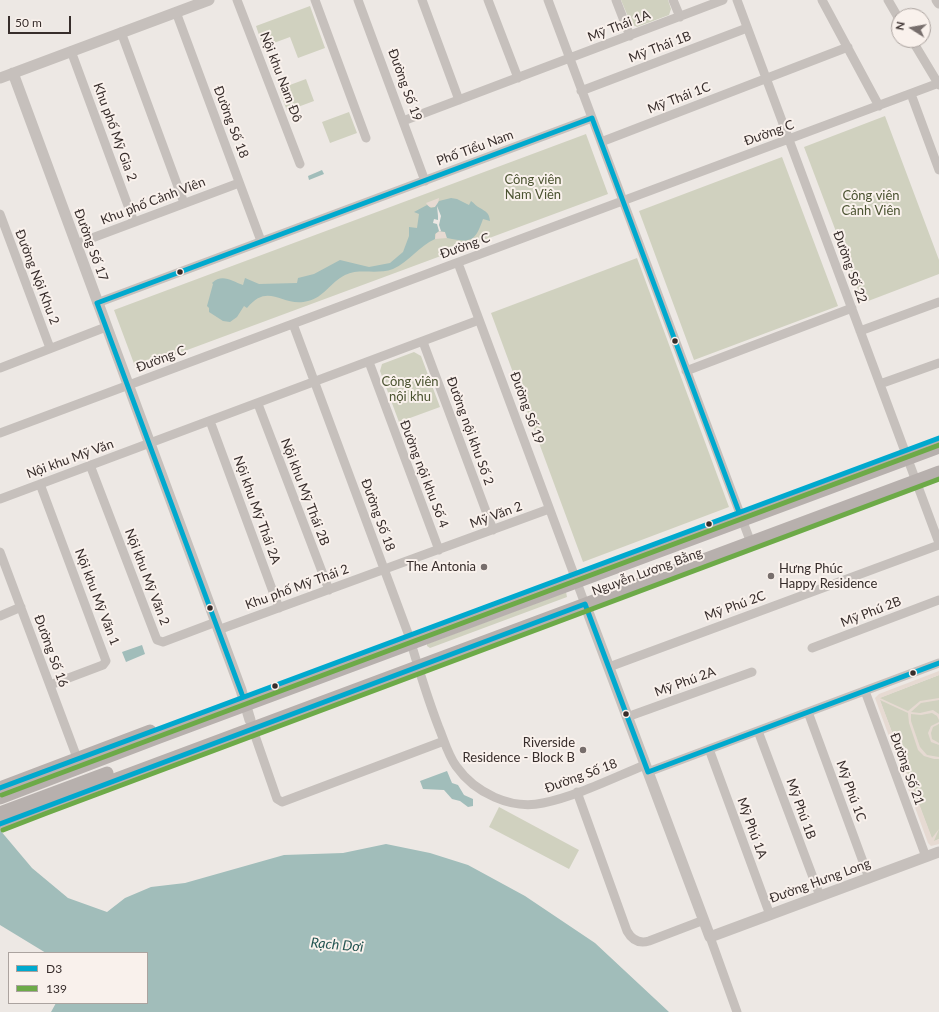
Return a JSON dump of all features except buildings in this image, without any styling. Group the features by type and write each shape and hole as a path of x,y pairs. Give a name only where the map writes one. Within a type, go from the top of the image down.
{"main road":[{"name":"Nguyễn Lương Bằng","path":"906,455 939,438"},
{"name":"Nguyễn Lương Bằng","path":"39,791 79,764 244,701 906,455 939,447"},
{"name":"Nguyễn Lương Bằng","path":"39,791 251,724 914,477 939,463"},
{"name":"Nguyễn Lương Bằng","path":"914,477 939,472"},
{"path":"0,788 39,791"},
{"path":"0,798 39,791"},
{"path":"0,813 39,791"},
{"path":"0,824 39,791"}],"street":[{"path":"0,78 209,0"},
{"name":"Nội khu Nam Đô","path":"237,0 300,164"},
{"path":"315,0 366,138"},
{"name":"Đường Số 19","path":"358,0 425,180"},
{"path":"422,0 459,100"},
{"path":"488,0 518,78"},
{"path":"548,0 749,539"},
{"path":"616,0 630,36"},
{"path":"673,0 680,17"},
{"name":"Mỹ Thái 1A","path":"403,121 723,0"},
{"name":"Đường Số 22","path":"737,0 939,544"},
{"path":"822,0 879,106"},
{"path":"937,0 939,4"},
{"name":"Đường Số 18","path":"176,12 262,242"},
{"name":"Mỹ Thái 1B","path":"581,91 747,28"},
{"path":"121,32 184,203"},
{"name":"Mỹ Thái 1C","path":"601,142 848,47"},
{"path":"917,48 939,84"},
{"name":"Khu phố Mỹ Gia 2","path":"71,51 134,222"},
{"name":"Đường Số 17","path":"14,73 97,303 217,626 251,724"},
{"name":"Đường C","path":"0,433 939,84"},
{"path":"911,94 939,170"},
{"name":"Phố Tiểu Nam","path":"97,303 592,118"},
{"name":"Khu phố Cảnh Viên","path":"76,244 240,182"},
{"name":"Đường Nội Khu 2","path":"0,214 50,348"},
{"name":"Đường Số 19","path":"458,263 737,1012"},
{"path":"860,331 939,302"},
{"path":"686,371 852,308"},
{"path":"150,444 479,320"},
{"name":"Đường Số 18","path":"293,324 410,640 451,758 472,784 497,798 516,803 537,804 577,792 708,750 939,663"},
{"path":"0,368 106,327"},
{"name":"Đường nội khu Số 2","path":"423,342 493,530"},
{"name":"Đường nội khu Số 4","path":"369,362 439,550"},
{"path":"880,384 939,363"},
{"name":"Nội khu Mỹ Thái 2B","path":"258,404 329,590"},
{"name":"Nội khu Mỹ Thái 2A","path":"210,421 279,608"},
{"name":"Nội khu Mỹ Văn","path":"0,499 150,444"},
{"name":"Nội khu Mỹ Văn 2","path":"90,465 157,640 163,642 217,626"},
{"name":"Nội khu Mỹ Văn 1","path":"40,484 106,661 103,665 50,685"},
{"name":"Mỹ Văn 2","path":"384,570 549,509"},
{"name":"Mỹ Phú 2C","path":"608,667 939,544"},
{"name":"Đường Số 16","path":"0,552 79,764"},
{"name":"Khu phố Mỹ Thái 2","path":"217,626 279,608 384,570"},
{"name":"Mỹ Phú 2B","path":"812,648 939,600"},
{"path":"0,616 21,608"},
{"name":"Mỹ Phú 2A","path":"627,717 752,672"},
{"name":"Đường Số 21","path":"865,691 926,857"},
{"name":"Mỹ Phú 1C","path":"808,712 869,878"},
{"path":"251,724 277,799 282,802 444,741"},
{"name":"Mỹ Phú 1B","path":"758,731 820,896"},
{"name":"Mỹ Phú 1A","path":"708,750 770,915"},
{"path":"577,792 627,931 632,939 645,942 704,920"},
{"name":"Đường Hưng Long","path":"710,937 939,852"}],"green space":[{"path":"621,0 668,0 671,9 669,15 637,27 631,24"},
{"path":"310,6 325,48 298,58 290,37 263,47 256,26"},
{"path":"306,79 314,101 287,111 279,89"},
{"path":"349,112 357,133 330,143 322,122"},
{"name":"Công viên Cảnh Viên","path":"885,116 939,260 939,274 863,303 804,147"},
{"name":"Công viên Nam Viên","path":"586,134 608,194 136,369 114,310"},
{"path":"782,157 838,306 694,360 639,211"},
{"path":"637,258 729,507 583,562 491,313"},
{"name":"Công viên nội khu","path":"414,352 421,356 440,407 399,422 380,371 382,364"},
{"path":"566,592 567,597 430,648 427,646 427,644"},
{"path":"939,675 939,839 933,842 879,698"},
{"path":"499,807 579,850 569,869 489,827"}],"shaded area":[{"path":"439,198 438,204 435,207 429,207 426,203"},
{"path":"440,231 445,232 447,238 435,239 436,233"},
{"path":"939,671 939,675 880,698 908,711 920,701 939,698 939,700 921,703 911,712 920,713 933,710 939,714 939,720 937,716 932,713 921,715 911,714 911,721 920,747 927,755 939,757 939,759 924,756 918,750 909,723 908,713 880,700 932,838 939,829 934,841 939,839 939,844 931,846 928,843 875,698 879,694"},
{"path":"939,722 939,724 933,727 931,733 932,739 939,743 939,745 931,742 928,733 931,726"}],"water":[{"path":"322,170 324,174 309,180 308,176"},
{"path":"451,198 457,199 469,205 471,201 486,211 489,216 490,221 483,219 477,232 471,239 462,240 447,238 445,232 439,231 435,234 435,239 429,242 399,266 387,271 350,273 340,278 318,297 308,301 299,302 276,297 262,296 255,300 247,308 244,306 237,317 230,322 223,321 209,312 209,308 207,306 212,283 223,278 243,285 245,278 259,284 297,283 298,278 314,274 340,260 369,267 390,263 403,252 409,236 409,227 417,228 419,214 414,212 427,205 431,208 435,207 439,201"},
{"path":"142,645 145,654 126,662 122,652"},
{"path":"447,771 452,783 458,785 464,795 473,799 473,806 468,807 460,801 452,799 444,790 423,789 420,781"},
{"name":"Rạch Dơi","path":"0,830 32,868 68,898 107,912 125,898 151,887 185,883 284,855 343,853 386,844 430,853 468,865 525,896 595,943 669,1012 51,1012 55,1004 148,1004 148,952 44,952 0,925"}],"pier":[{"path":"437,206 441,216 439,225 441,231 439,231 437,224 433,223 434,219 438,220"}],"transit line":[{"name":"D3","path":"243,697 97,303 592,118 739,512"},
{"name":"D3","path":"0,788 939,438"},
{"name":"139","path":"2,795 939,445"},
{"name":"139","path":"3,830 939,479"},
{"name":"D3","path":"585,604 648,772"},
{"name":"D3","path":"0,824 585,604"},
{"name":"D3","path":"648,772 939,663"}],"place":[{"name":"The Antonia","path":"484,567"},
{"name":"Hưng Phúc Happy Residence","path":"771,576"},
{"name":"Riverside Residence - Block B","path":"583,750"}]}
